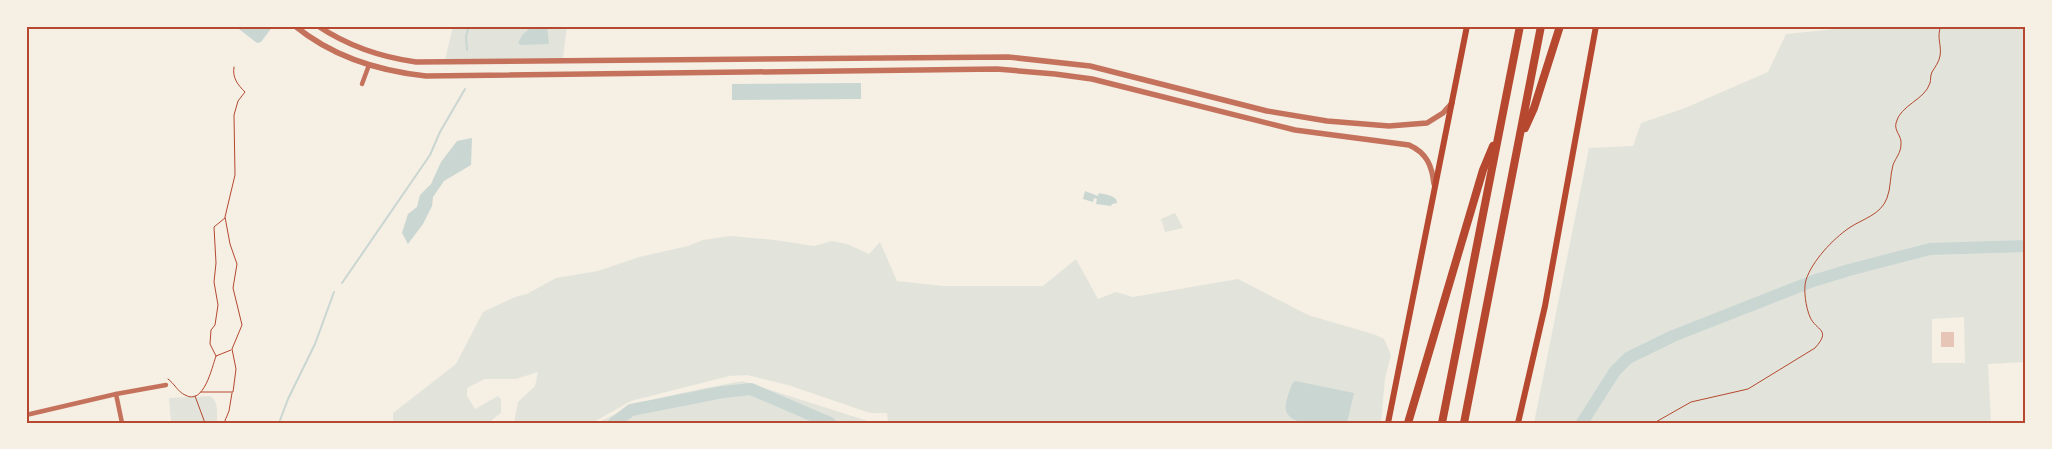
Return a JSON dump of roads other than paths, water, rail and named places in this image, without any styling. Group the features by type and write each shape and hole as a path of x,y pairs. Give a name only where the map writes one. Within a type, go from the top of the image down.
{"highway":[{"path":"1442,423 1520,26"},
{"path":"1464,423 1541,26"},
{"path":"1519,144 1534,108 1560,26"},
{"path":"1408,423 1483,170 1500,128"}],"main road":[{"path":"1388,423 1467,26"},
{"path":"1518,423 1545,306 1596,26"}],"street":[{"path":"295,26 319,43 369,66 403,74 434,76 996,69 1055,74 1111,83 1295,130 1409,145 1422,153 1427,159 1433,173 1435,189"},
{"path":"318,26 334,36 368,51 416,62 1008,57 1090,66 1148,79 1267,111 1348,124 1389,126 1427,124 1443,113 1452,103"},
{"path":"362,84 369,66"},
{"path":"26,415 116,394 166,385"},
{"path":"116,394 122,423"}],"waterway":[{"path":"467,50 466,36 469,26"},
{"path":"342,283 430,155 440,132 465,89"},
{"path":"1582,423 1615,371 1628,358 1673,336 1813,281 1930,249 2026,246"},
{"path":"279,423 288,399 315,344 334,292"},
{"path":"614,423 631,410 723,392 751,389 830,423"}]}
